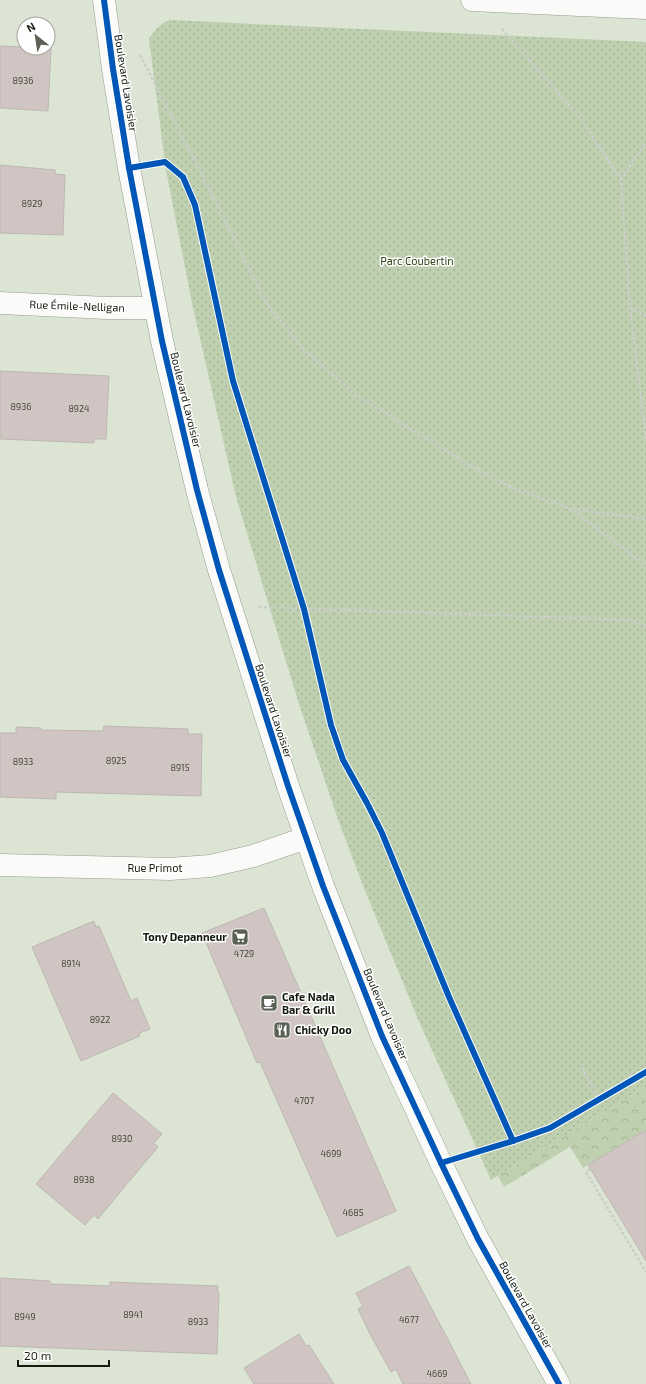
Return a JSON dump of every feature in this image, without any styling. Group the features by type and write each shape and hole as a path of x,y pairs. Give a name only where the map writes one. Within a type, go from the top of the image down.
{"street":[{"name":"Boulevard Lavoisier","path":"104,0 115,84 155,308 198,490 219,570 288,786 306,838 382,1036 478,1239 559,1384"},
{"path":"472,0 646,8"},
{"name":"Rue Émile-Nelligan","path":"0,303 107,308 155,308"},
{"name":"Rue Primot","path":"0,865 170,869 210,866 253,856 306,838"}],"path":[{"path":"476,0 581,119 621,180 630,308 646,440"},
{"path":"136,48 265,301 303,349 356,395 464,462 514,489 571,509 646,519"},
{"path":"621,180 646,142"},
{"path":"630,308 646,316"},
{"path":"642,406 646,402"},
{"path":"571,509 646,565"},
{"path":"302,601 306,616"},
{"path":"231,606 630,620 646,626"},
{"path":"582,1068 600,1099"},
{"path":"594,1103 607,1095"},
{"path":"590,1169 586,1172 646,1272"}],"green space":[{"name":"Parc Coubertin","path":"170,20 646,42 646,1087 491,1180 420,1024 366,893 340,825 298,701 236,497 192,303 166,170 149,39 158,27"},
{"path":"646,1087 646,1130 583,1168 570,1147 504,1187 498,1176"}],"building":[{"path":"0,46 16,47 16,56 51,56 48,111 0,108"},
{"path":"0,165 55,170 55,174 65,175 63,235 0,233"},
{"path":"0,371 109,376 106,439 94,439 94,443 0,439"},
{"path":"104,726 188,729 188,734 202,734 201,796 56,792 56,799 0,797 0,733 16,733 16,727 41,728 41,730 103,731"},
{"path":"264,908 396,1211 337,1237 260,1062 257,1063 202,933"},
{"path":"94,921 96,927 99,926 131,1001 137,998 150,1029 139,1033 140,1036 81,1061 32,947"},
{"path":"113,1093 162,1134 154,1143 158,1147 98,1219 94,1215 85,1225 36,1184"},
{"path":"646,1130 646,1261 588,1165"},
{"path":"409,1266 471,1384 403,1384 396,1369 391,1372 370,1334 358,1309 363,1306 356,1293"},
{"path":"0,1278 50,1281 50,1284 110,1286 110,1282 218,1286 217,1354 0,1346"},
{"path":"299,1334 306,1346 309,1345 334,1384 254,1384 244,1368"}],"cycle path":[{"path":"104,0 113,69 129,168 162,341 197,490 219,570 288,786 323,886 382,1036 478,1239 559,1384"},
{"path":"129,168 165,162 183,177 195,205 233,381 304,609 331,725 343,760 382,833 449,997 513,1141"},
{"path":"441,1163 550,1128 646,1072"}],"place":[{"name":"Tony Depanneur","path":"240,937"},
{"name":"Cafe Nada Bar & Grill","path":"269,1003"},
{"name":"Chicky Doo","path":"282,1030"}]}
